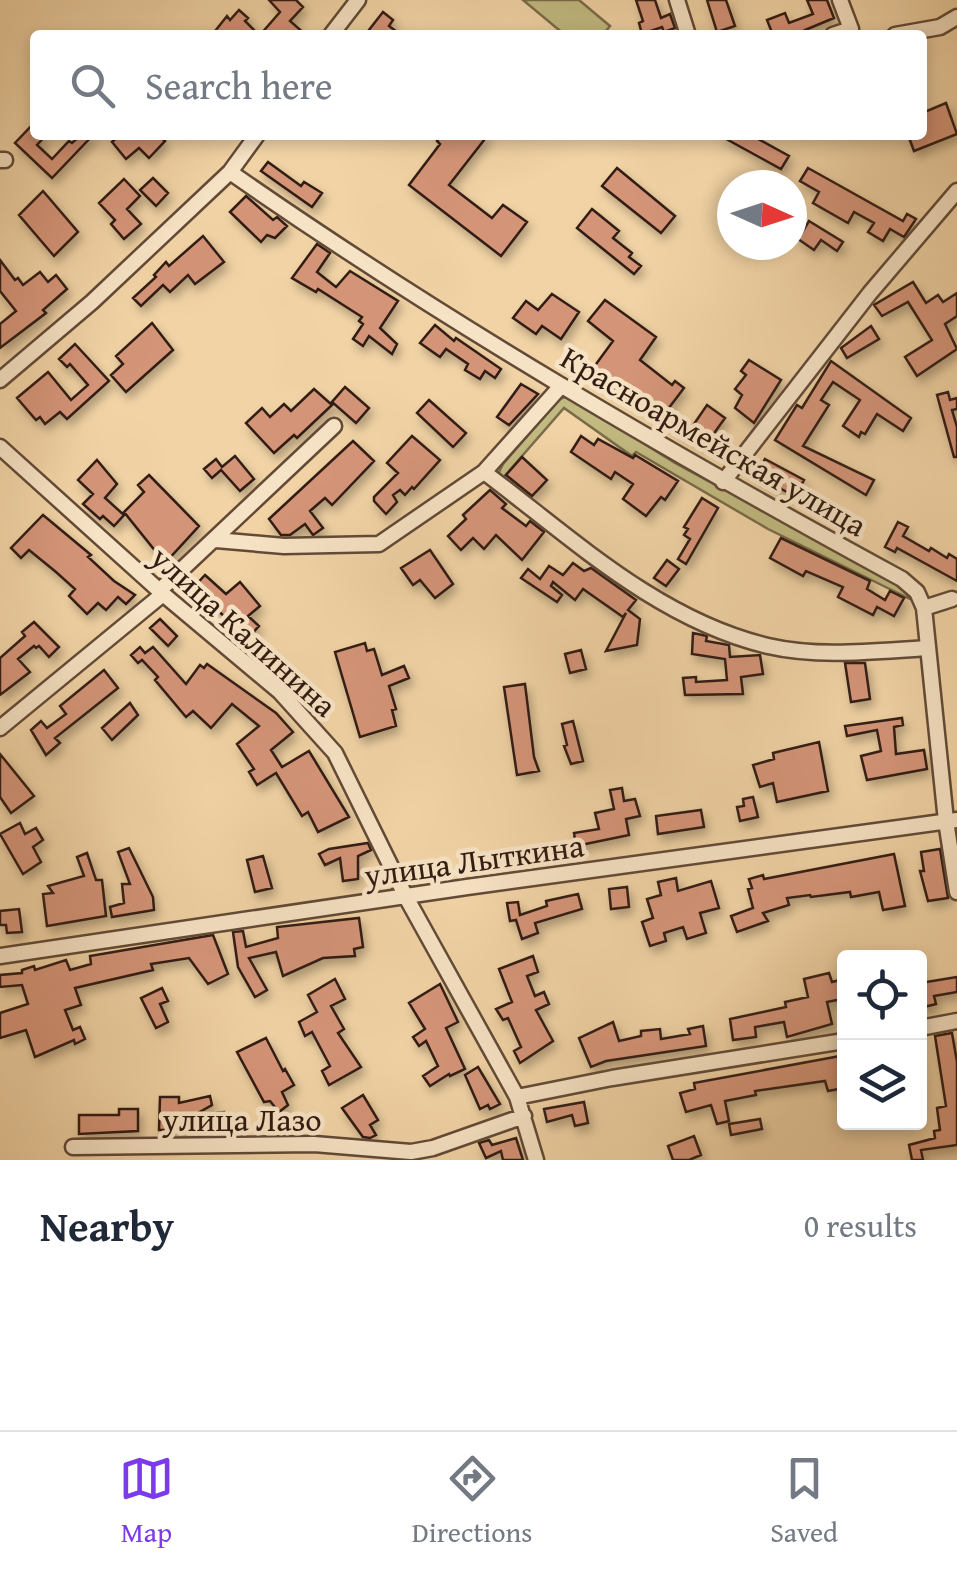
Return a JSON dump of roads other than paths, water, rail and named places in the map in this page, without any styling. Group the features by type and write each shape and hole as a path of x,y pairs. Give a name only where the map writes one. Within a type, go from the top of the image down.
{"street":[{"path":"335,30 358,0"},
{"path":"677,0 686,30"},
{"path":"840,0 848,30"},
{"path":"920,30 940,26 957,16"},
{"path":"0,380 92,302 230,172 253,140"},
{"name":"Красноармейская улица","path":"230,172 351,255 561,386 723,482 902,580 917,592 924,608"},
{"path":"723,482 870,293 957,191"},
{"path":"216,540 284,546 379,544 484,472 561,386"},
{"path":"0,728 161,592 334,426"},
{"name":"улица Калинина","path":"0,447 161,592 280,692 335,753 406,897 516,1097 536,1160"},
{"path":"484,472 646,594 728,634 772,646 845,653 928,648"},
{"path":"955,597 924,608 957,892"},
{"name":"улица Лыткина","path":"0,956 951,820"},
{"path":"927,1027 957,1021"},
{"path":"516,1097 837,1043"},
{"name":"улица Лазо","path":"73,1148 314,1144 410,1152 433,1148 524,1116"}]}
